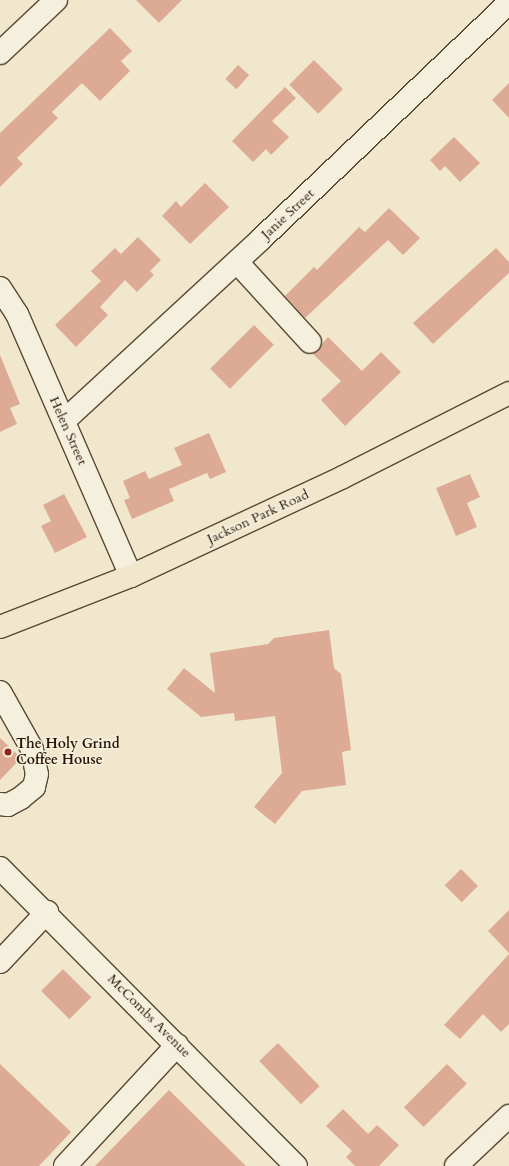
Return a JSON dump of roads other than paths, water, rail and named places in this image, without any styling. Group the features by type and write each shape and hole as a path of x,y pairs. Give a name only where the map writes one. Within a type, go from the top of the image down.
{"main road":[{"name":"Jackson Park Road","path":"0,627 132,576 343,477 509,393"}],"street":[{"path":"0,53 56,0"},
{"name":"Janie Street","path":"64,421 237,262 509,3"},
{"path":"237,262 310,342"},
{"name":"Helen Street","path":"0,288 8,317 64,421 132,576"},
{"path":"0,692 32,749 37,774 34,787 21,798 8,805 0,804"},
{"name":"McCombs Avenue","path":"0,868 47,912 296,1166"},
{"path":"0,962 47,912"},
{"path":"65,1166 177,1045"},
{"path":"456,1166 509,1116"}],"place":[{"name":"The Holy Grind Coffee House","path":"8,752"}]}
